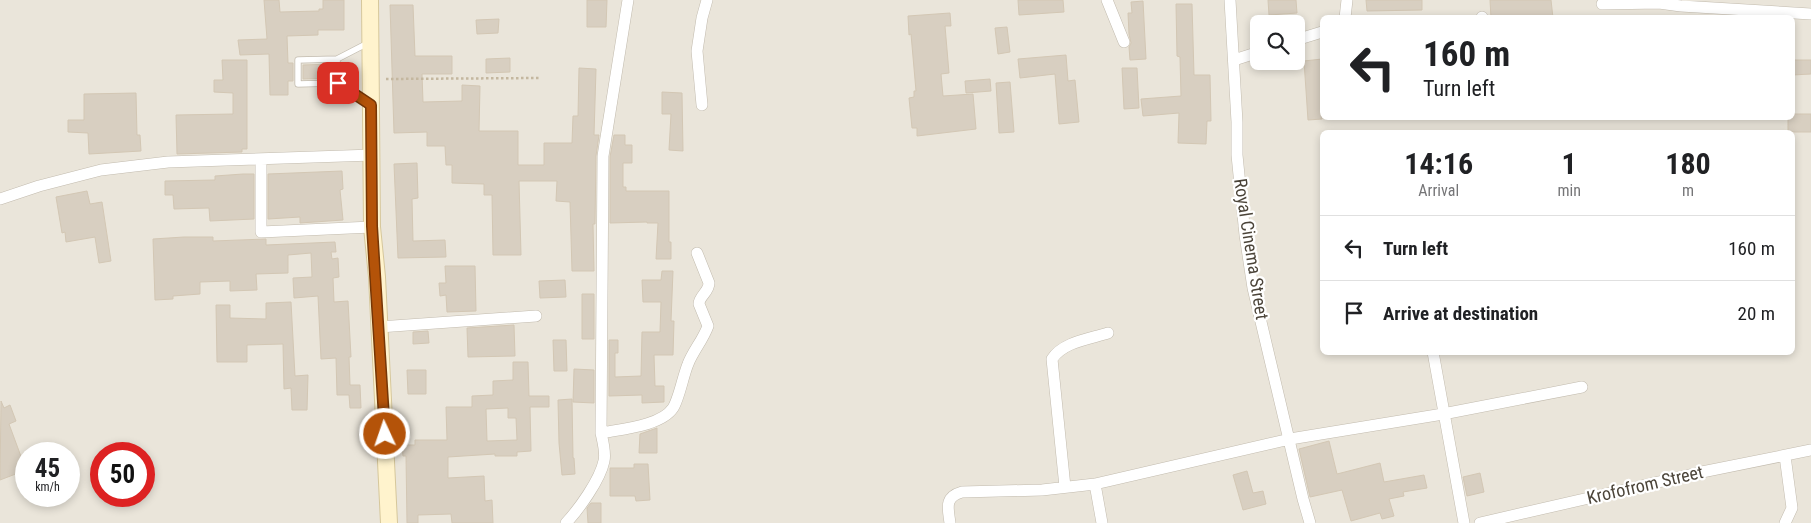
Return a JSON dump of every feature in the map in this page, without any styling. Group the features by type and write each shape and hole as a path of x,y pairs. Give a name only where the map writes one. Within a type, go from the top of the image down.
{"main road":[{"path":"370,0 372,226 389,523"}],"street":[{"path":"566,523 582,504 604,460 601,434 603,156 628,0"},
{"path":"702,105 697,51 707,0"},
{"path":"1106,0 1124,42"},
{"name":"Royal Cinema Street","path":"1230,0 1237,155 1245,235 1253,288 1290,439 1302,499 1310,523"},
{"path":"1345,15 1347,0"},
{"path":"1602,4 1659,3 1811,14"},
{"path":"1305,37 1320,33"},
{"path":"1234,60 1250,55"},
{"path":"0,199 101,170 168,162 372,155"},
{"path":"260,159 262,232 372,226"},
{"path":"601,434 655,422 666,416 674,408 690,359 708,326 699,300 709,287 709,283 697,253"},
{"path":"379,327 536,316"},
{"path":"1065,487 1052,359 1064,346 1108,333"},
{"path":"1433,355 1464,523"},
{"path":"950,523 949,499 954,494 962,492 1042,490 1095,484 1290,439 1443,414 1582,387"},
{"name":"Krofofrom Street","path":"1481,523 1702,472 1811,450"},
{"path":"1785,456 1792,508 1785,523"},
{"path":"1095,484 1102,523"}],"lane":[{"path":"370,42 338,59 298,60 298,84 338,83 371,105"},
{"path":"338,59 338,83"}],"path":[{"path":"371,79 539,78"}],"shaded area":[{"path":"0,0 1811,0 1811,523 0,523"}],"building":[{"path":"264,0 279,0 280,12 319,11 319,9 323,9 323,0 344,0 344,30 318,30 318,35 287,36 288,63 293,63 293,81 288,81 288,95 270,95 269,54 240,55 238,40 267,39"},
{"path":"587,0 607,0 606,27 587,27"},
{"path":"1018,0 1063,0 1064,12 1019,15"},
{"path":"1268,0 1296,0 1297,13 1269,15"},
{"path":"1366,0 1422,0 1422,10 1367,11"},
{"path":"1490,0 1551,0 1553,15 1491,15"},
{"path":"1143,1 1146,59 1130,60 1129,47 1131,43 1128,13 1132,13 1131,2"},
{"path":"1176,4 1192,4 1194,75 1210,75 1211,121 1207,121 1206,144 1178,143 1179,113 1143,116 1141,99 1181,96 1180,57 1177,56"},
{"path":"390,5 413,5 415,56 452,56 452,74 422,74 423,102 462,101 462,85 480,86 479,131 518,131 518,165 544,165 544,143 572,143 573,116 578,116 579,68 596,69 594,135 599,135 596,156 595,224 593,224 594,271 572,271 570,202 556,201 557,181 519,181 521,255 493,255 492,195 484,195 484,184 452,183 452,165 446,165 445,146 427,146 427,132 394,133"},
{"path":"950,13 951,26 945,26 949,73 941,74 943,96 973,94 976,129 917,136 917,128 912,128 909,98 914,97 914,91 916,91 908,16"},
{"path":"499,19 498,33 477,34 476,20"},
{"path":"1007,27 1010,52 998,54 995,28"},
{"path":"1066,55 1068,81 1075,80 1079,122 1059,124 1055,74 1020,78 1018,59"},
{"path":"510,58 510,72 486,73 486,59"},
{"path":"1320,59 1320,119 1308,120 1305,61"},
{"path":"222,60 247,60 247,149 242,149 242,152 177,154 176,115 233,114 233,93 214,92 214,80 223,80"},
{"path":"1795,60 1811,60 1811,74 1795,75"},
{"path":"333,64 333,78 303,79 303,65"},
{"path":"1122,68 1137,68 1139,108 1124,109"},
{"path":"990,79 991,91 966,93 965,81"},
{"path":"1010,82 1014,132 999,133 996,83"},
{"path":"662,92 682,93 683,151 669,150 671,114 662,114"},
{"path":"136,93 137,135 140,135 141,151 89,154 88,133 68,132 68,120 84,120 84,94"},
{"path":"1795,114 1811,114 1811,132 1788,130 1788,120 1795,120"},
{"path":"614,135 625,135 625,145 632,145 632,163 623,163 623,187 626,187 626,191 669,191 671,259 656,259 658,223 610,223 610,157"},
{"path":"417,163 418,198 412,199 413,241 445,240 446,257 398,258 394,164"},
{"path":"342,171 343,189 340,190 343,220 300,223 300,217 268,219 268,174"},
{"path":"254,174 254,219 210,221 209,208 174,209 173,195 165,195 165,181 215,180 215,176"},
{"path":"87,191 90,204 102,202 111,261 99,263 95,237 66,242 65,232 62,233 56,197"},
{"path":"213,237 213,241 266,239 266,245 335,242 336,252 331,252 332,259 338,258 339,277 333,278 334,302 348,301 351,357 349,357 350,385 360,385 361,408 350,408 349,395 337,395 336,358 321,359 318,296 294,298 293,278 312,277 311,253 288,255 288,273 256,274 257,290 230,291 230,281 200,282 200,294 173,296 173,299 155,300 153,239"},
{"path":"445,266 475,266 476,311 447,312 446,295 440,296 439,283 446,283"},
{"path":"662,271 673,271 671,321 674,321 673,355 654,355 655,386 664,386 664,402 642,403 642,395 609,396 609,340 618,340 618,353 615,353 615,377 641,376 642,332 660,332 661,302 643,302 642,280 661,280"},
{"path":"565,280 566,297 540,298 539,281"},
{"path":"582,294 594,294 594,339 582,339"},
{"path":"291,302 295,376 308,375 307,410 292,410 291,388 284,389 283,344 247,345 247,362 217,362 216,305 230,305 230,318 266,319 266,303"},
{"path":"514,325 515,356 468,357 467,328"},
{"path":"428,331 429,343 413,344 413,332"},
{"path":"553,340 566,340 567,371 554,371"},
{"path":"513,362 528,362 529,396 549,396 549,407 530,407 531,451 517,452 517,456 495,456 495,454 448,457 448,478 484,476 485,501 492,500 493,523 452,523 451,514 418,515 418,523 407,523 406,456 403,456 402,445 415,445 415,440 447,440 446,407 472,407 472,396 493,395 493,381 513,380","holes":["508,408 508,418 516,418 517,440 487,441 486,409"]},
{"path":"574,369 594,370 594,403 573,402"},
{"path":"407,370 426,370 426,394 408,394"},
{"path":"572,399 575,474 562,475 558,400"},
{"path":"1,401 4,408 10,405 16,421 9,424 16,442 15,474 0,480"},
{"path":"657,428 657,453 639,453 640,434"},
{"path":"1329,441 1337,474 1380,463 1384,482 1424,475 1427,488 1403,492 1404,496 1389,499 1394,516 1382,519 1380,513 1351,521 1342,490 1310,497 1299,449"},
{"path":"634,464 648,464 650,500 636,501 635,496 610,496 610,468 634,468"},
{"path":"1247,471 1253,493 1263,491 1266,504 1243,510 1233,475"},
{"path":"1480,473 1484,492 1467,496 1463,477"},
{"path":"591,503 601,503 601,523 588,523 587,508"}],"route":[{"path":"338,83 371,105 372,226 377,277 385,434"}]}
